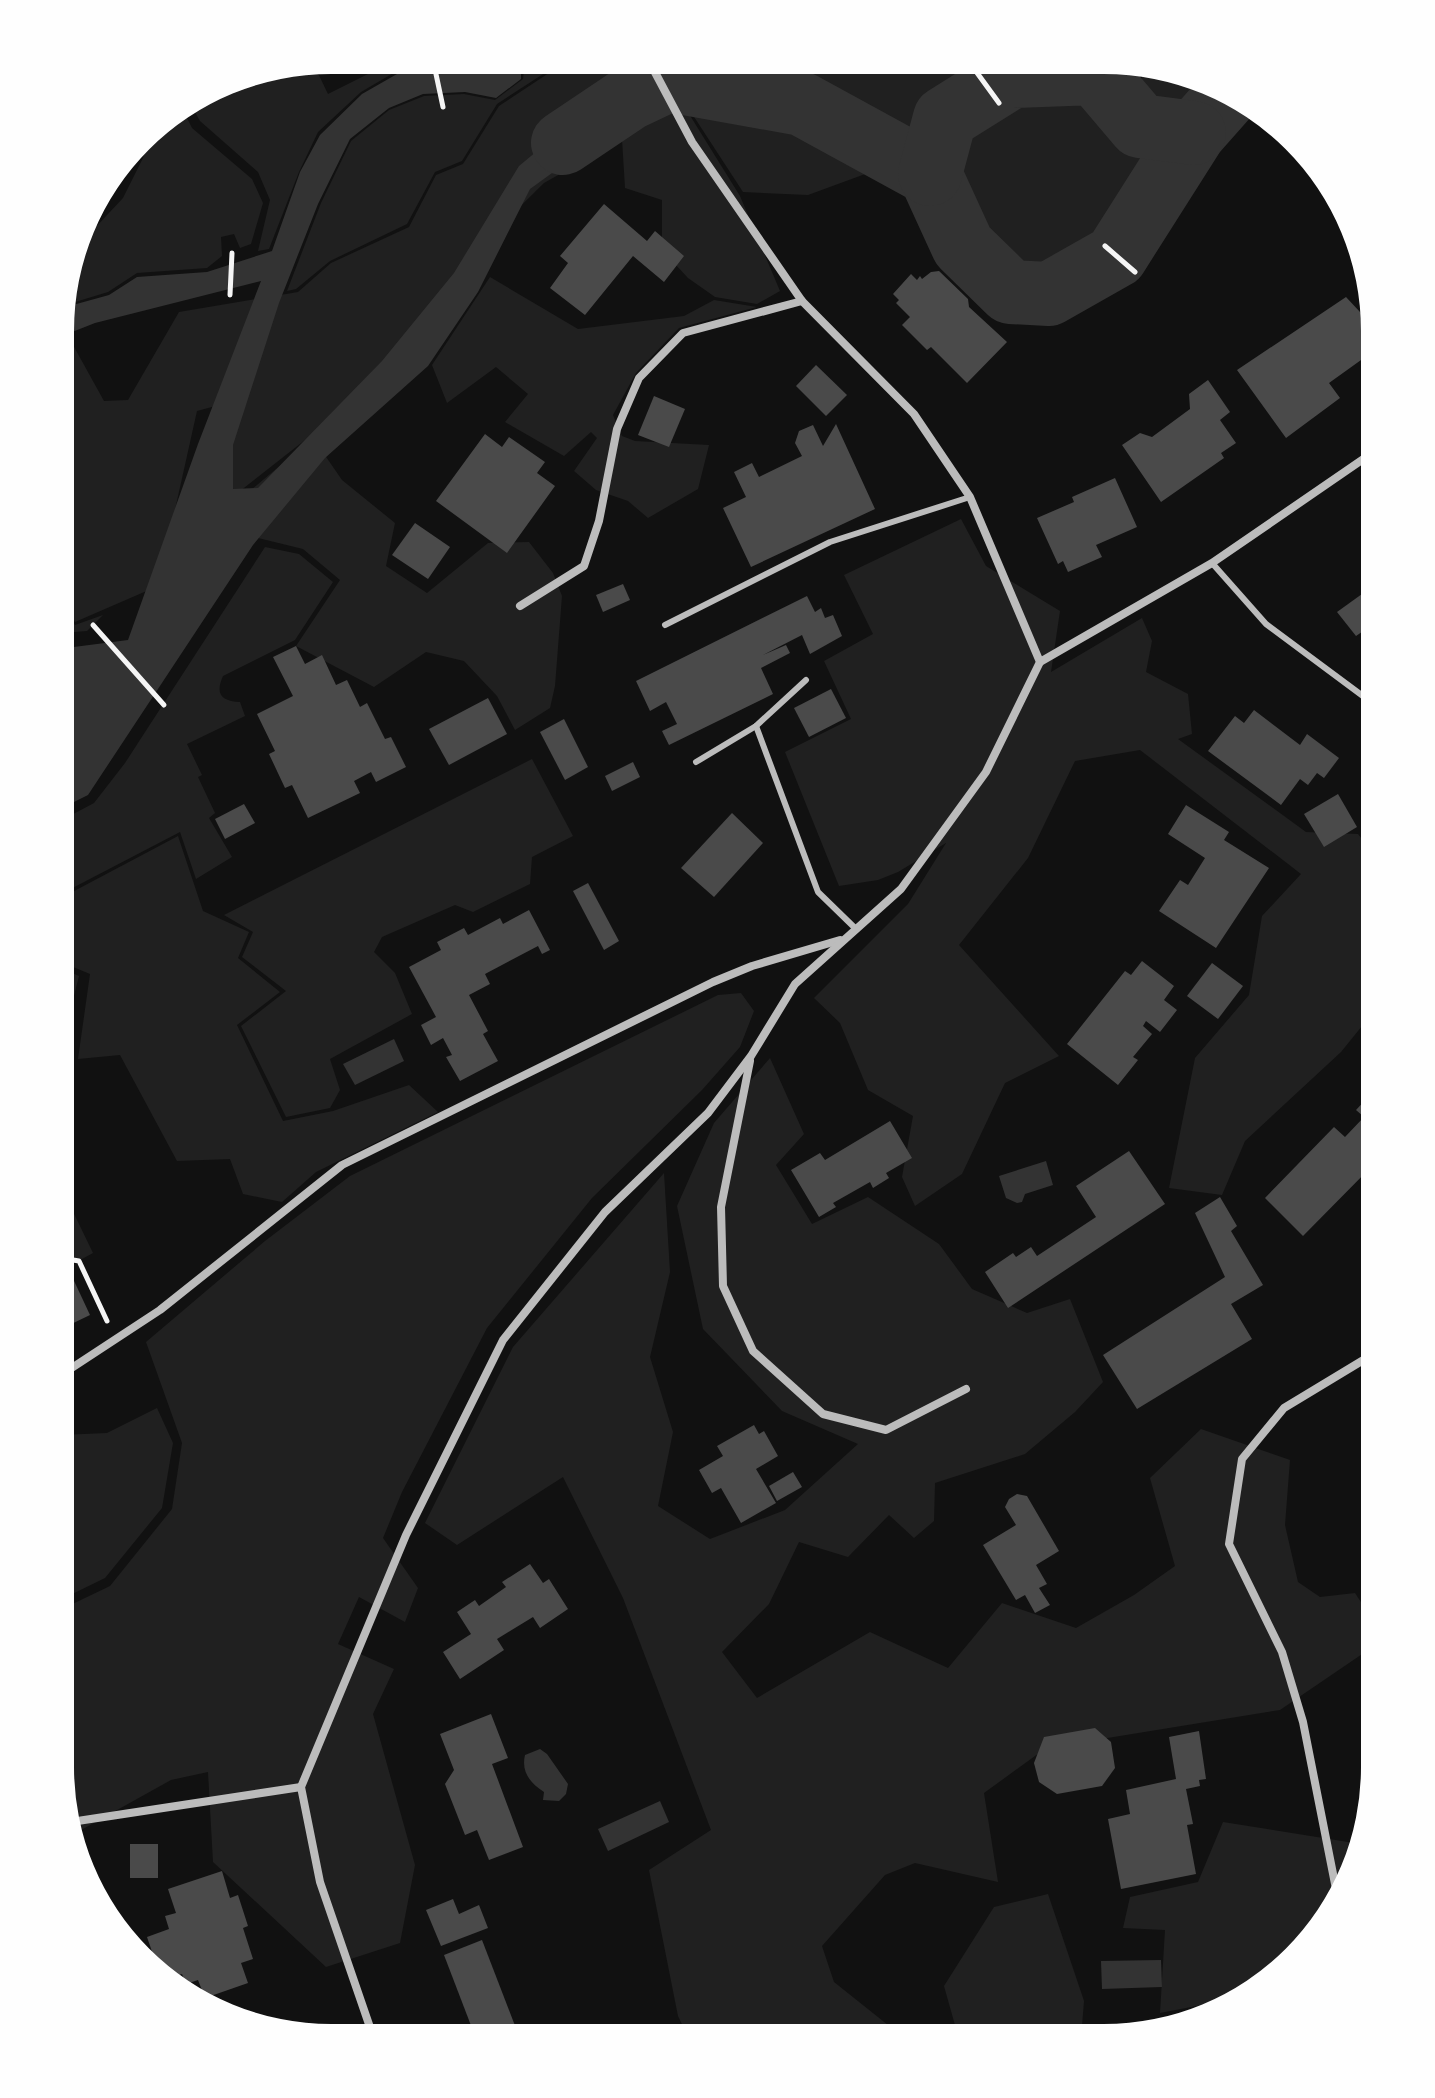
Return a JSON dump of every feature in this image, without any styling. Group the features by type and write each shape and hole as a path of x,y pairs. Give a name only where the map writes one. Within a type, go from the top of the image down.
{"street":[{"path":"656,75 692,142 802,301 914,414 970,497 1040,662"},
{"path":"520,606 584,566 599,521 617,429 639,378 683,333 802,301"},
{"path":"369,2024 320,1882 301,1787 406,1535 503,1340 605,1212 708,1113 751,1056 795,984 901,889 986,772 1040,662 1212,563 1361,461"},
{"path":"74,1367 160,1310 342,1165 713,982 752,966 845,939"},
{"path":"751,1056 721,1207 723,1286 753,1351 823,1414 886,1430 966,1389"},
{"path":"1334,1880 1303,1722 1282,1652 1229,1544 1242,1459 1284,1408 1360,1362"},
{"path":"80,1821 301,1787"}],"lane":[{"path":"665,625 830,542 970,497"},
{"path":"1212,563 1266,624 1361,694"},
{"path":"696,762 756,726 806,680"},
{"path":"756,726 818,892 856,929"}],"path":[{"path":"978,74 999,103"},
{"path":"436,75 443,107"},
{"path":"1105,246 1135,272"},
{"path":"230,295 232,253"},
{"path":"93,625 164,705"},
{"path":"74,1260 79,1261 115,1340"}],"shaded area":[{"path":"737,74 978,74 929,110 917,155 808,195 743,192 685,103"},
{"path":"319,75 328,94 366,75 390,75 361,92 318,132 269,249 258,251 270,200 258,172 200,121 195,113 233,94 281,79"},
{"path":"395,75 521,75 521,79 496,98 465,92 423,94 389,108 350,139 318,204 279,303 233,445 233,489 258,488 382,361 454,273 519,166 572,122 628,85 643,107 530,189 478,292 428,366 325,458 253,545 88,795 74,802 74,647 128,640 198,444 261,281 95,323 74,331 76,304 109,295 137,277 207,272 272,251 300,172 320,135 362,94"},
{"path":"523,75 542,75 497,104 462,161 435,172 407,224 330,261 296,289 287,291 321,203 351,141 389,110 424,96 464,94 495,100 523,79"},
{"path":"546,75 665,75 740,196 780,291 757,304 715,297 688,278 662,250 662,200 625,188 622,139 544,183 472,254 342,411 226,502 234,401 197,411 158,586 75,622 74,347 104,401 128,400 179,312 298,292 331,263 409,227 436,175 463,164 499,106"},
{"path":"1142,77 1208,97 1191,117 1141,89"},
{"path":"1071,85 1098,101 1136,145 1164,154 1138,207 1088,254 1047,276 1018,278 970,234 945,175 959,121 1016,89"},
{"path":"187,118 192,128 252,179 263,203 251,244 240,248 234,234 221,237 222,256 207,268 137,273 108,292 76,302 88,249 98,225 123,198 143,158"},
{"path":"490,277 578,329 684,316 714,300 757,307 679,328 636,373 613,415 622,436 635,441 709,445 698,489 648,518 628,501 596,490 574,471 597,438 591,432 564,456 505,422 528,394 496,367 447,403 432,365"},
{"path":"313,438 342,480 395,523 386,566 427,593 488,543 529,542 553,573 562,596 555,686 550,708 515,730 497,696 464,661 426,652 374,687 296,646 340,580 303,549 242,534 239,500"},
{"path":"961,519 986,566 1060,611 1051,672 1142,618 1152,641 1146,672 1188,694 1192,734 1178,739 1306,832 1358,834 1361,837 1361,1028 1341,1052 1245,1141 1222,1195 1169,1188 1195,1058 1249,995 1262,916 1301,874 1140,750 1075,761 1028,858 959,945 1059,1056 1005,1083 962,1174 915,1206 902,1177 913,1116 868,1090 840,1023 814,998 908,904 946,843 898,872 878,880 839,886 785,752 851,719 824,661 873,634 844,575"},
{"path":"265,547 299,554 333,582 295,640 223,676 221,695 240,702 245,716 187,744 215,813 209,818 232,857 196,879 180,832 74,887 74,814 94,803 125,763"},
{"path":"103,615 87,631 74,632 74,623"},
{"path":"532,759 573,836 532,857 530,884 473,912 455,905 382,937 374,952 395,973 412,1014 330,1059 340,1090 330,1108 286,1117 241,1026 286,991 242,957 253,932 224,915"},
{"path":"178,836 203,911 249,932 238,958 280,992 237,1025 283,1121 333,1111 409,1085 438,1112 316,1172 282,1202 243,1194 230,1159 177,1161 120,1055 78,1059 90,974 74,967 74,891"},
{"path":"74,974 79,976 74,996"},
{"path":"741,993 754,1011 740,1047 702,1090 592,1198 487,1328 402,1492 383,1538 418,1588 405,1622 359,1597 338,1644 394,1669 373,1714 415,1865 400,1943 326,1967 213,1862 208,1772 171,1780 82,1829 74,1767 74,1603 110,1586 172,1509 182,1443 146,1342 265,1241 350,1176 718,995"},
{"path":"394,1039 404,1061 355,1085 343,1064"},
{"path":"770,1058 804,1134 776,1165 812,1224 868,1197 939,1244 972,1289 1027,1313 1070,1299 1103,1382 1075,1412 1025,1454 935,1483 934,1521 914,1538 889,1515 848,1557 799,1542 769,1604 722,1652 757,1698 870,1632 948,1668 1002,1603 1076,1628 1134,1595 1175,1566 1150,1478 1201,1429 1290,1460 1285,1525 1298,1582 1320,1597 1355,1593 1360,1601 1360,1655 1280,1710 1046,1748 984,1793 998,1882 915,1863 885,1875 822,1946 834,1982 887,2024 682,2024 649,1870 711,1830 623,1598 563,1477 457,1545 425,1523 513,1347 664,1173 670,1272 650,1357 673,1432 658,1506 710,1539 785,1510 858,1444 782,1411 703,1329 677,1206 714,1123"},
{"path":"1046,1161 1053,1185 1025,1194 1022,1202 1006,1198 999,1176"},
{"path":"74,1214 93,1253 74,1263"},
{"path":"157,1408 173,1443 162,1508 105,1578 74,1593 74,1434 107,1433"},
{"path":"540,1749 568,1784 566,1794 559,1801 543,1800 544,1792 526,1772 525,1755"},
{"path":"660,1801 669,1822 608,1851 598,1829"},
{"path":"1223,1822 1349,1842 1318,1910 1273,1960 1247,1981 1217,1997 1195,2006 1160,2013 1165,1930 1123,1928 1130,1897 1198,1882"},
{"path":"1048,1894 1084,2001 1082,2024 955,2024 944,1986 994,1907"},
{"path":"1161,1960 1162,1987 1102,1989 1101,1961"}],"building":[{"path":"604,204 647,241 655,231 684,256 664,282 633,256 585,315 550,288 568,263 560,256"},
{"path":"939,271 968,299 969,307 1007,342 967,383 931,347 927,350 902,325 910,317 896,303 899,300 893,294 911,274 917,280 920,276 922,279 931,272"},
{"path":"1346,297 1360,312 1361,360 1329,383 1340,398 1286,438 1237,370"},
{"path":"816,365 847,395 826,416 796,386"},
{"path":"1208,380 1230,412 1220,420 1236,443 1221,453 1224,458 1161,502 1122,445 1140,433 1152,437 1190,409 1189,394"},
{"path":"654,396 685,409 669,447 638,435"},
{"path":"836,424 875,509 751,567 723,508 746,497 734,472 752,463 759,477 802,456 795,443 799,431 813,425 823,446"},
{"path":"485,434 502,447 509,437 545,462 537,473 555,486 507,553 436,501"},
{"path":"1115,478 1137,527 1096,545 1102,557 1068,572 1063,561 1058,564 1037,518 1074,502 1072,497"},
{"path":"415,523 450,547 428,579 392,555"},
{"path":"623,584 630,600 603,612 596,595"},
{"path":"1361,595 1361,633 1356,636 1337,612"},
{"path":"807,596 815,612 821,608 825,618 833,615 842,636 810,654 802,635 763,655 786,645 790,653 761,668 773,694 669,745 662,731 677,724 666,702 650,711 636,681"},
{"path":"296,646 305,664 322,655 336,685 347,680 360,707 367,703 385,739 391,737 406,767 376,782 371,772 354,781 360,793 308,818 292,785 285,788 269,754 275,751 257,714 293,696 273,657"},
{"path":"831,689 846,718 809,737 794,708"},
{"path":"488,698 507,734 449,765 429,729"},
{"path":"1254,710 1300,745 1307,734 1339,758 1324,778 1317,773 1308,785 1300,779 1281,805 1208,751 1235,716 1244,723"},
{"path":"564,719 588,767 565,780 540,732"},
{"path":"633,762 640,777 612,791 605,776"},
{"path":"1338,794 1357,827 1324,847 1304,814"},
{"path":"244,804 255,823 225,839 215,819"},
{"path":"1186,805 1229,832 1224,840 1269,868 1216,948 1159,911 1180,880 1188,885 1205,858 1168,834"},
{"path":"732,813 763,843 714,897 681,868"},
{"path":"588,883 619,941 604,950 573,891"},
{"path":"529,910 550,950 542,954 538,946 485,974 490,984 469,995 488,1031 483,1034 498,1061 460,1081 446,1057 452,1055 443,1038 431,1045 421,1025 436,1017 409,967 441,950 437,942 464,928 468,935 500,918 503,924"},
{"path":"1142,961 1174,986 1164,1000 1177,1010 1160,1032 1146,1021 1143,1026 1152,1034 1133,1057 1138,1060 1118,1085 1067,1044 1125,971 1131,975"},
{"path":"1212,963 1243,986 1218,1019 1187,996"},
{"path":"890,1121 912,1158 886,1173 889,1178 873,1188 870,1182 833,1203 836,1207 819,1217 791,1170 820,1153 825,1160"},
{"path":"1360,1121 1360,1178 1303,1236 1265,1198 1334,1127 1345,1137"},
{"path":"1129,1151 1165,1204 1008,1308 985,1272 1013,1253 1016,1257 1031,1247 1037,1256 1096,1217 1076,1186"},
{"path":"1220,1197 1237,1226 1231,1231 1263,1285 1231,1304 1252,1339 1137,1409 1103,1355 1225,1277 1195,1213"},
{"path":"74,1281 90,1315 74,1323"},
{"path":"754,1425 759,1434 764,1431 778,1456 756,1469 776,1503 741,1523 721,1488 712,1493 699,1470 723,1456 717,1446"},
{"path":"793,1472 802,1487 777,1501 769,1486"},
{"path":"1017,1494 1027,1496 1059,1551 1036,1565 1047,1584 1039,1588 1050,1605 1035,1613 1025,1595 1016,1600 983,1545 1016,1525 1005,1507 1009,1499"},
{"path":"530,1564 543,1583 549,1579 568,1609 540,1628 533,1617 497,1639 504,1650 460,1679 443,1652 471,1634 457,1612 475,1600 479,1606 506,1587 502,1582"},
{"path":"491,1714 508,1758 492,1764 523,1847 489,1860 477,1830 465,1835 445,1784 454,1770 440,1734"},
{"path":"1095,1728 1111,1742 1115,1768 1102,1786 1057,1794 1039,1782 1034,1763 1044,1737"},
{"path":"1199,1731 1206,1779 1199,1780 1200,1786 1186,1789 1193,1824 1187,1825 1196,1874 1121,1889 1108,1819 1130,1814 1126,1790 1176,1779 1169,1737"},
{"path":"130,1844 158,1844 158,1878 130,1878"},
{"path":"222,1871 230,1898 238,1895 248,1926 243,1928 253,1959 241,1963 248,1983 214,1995 201,1988 198,1980 188,1981 151,1949 147,1937 169,1929 165,1916 176,1913 168,1889"},
{"path":"453,1899 459,1914 479,1905 488,1928 441,1946 426,1910"},
{"path":"482,1940 514,2024 470,2024 444,1955"}],"waterway":[{"path":"930,174 945,118 1012,76 1066,74"},
{"path":"1096,74 1140,126 1194,133"},
{"path":"563,143 630,98 668,80 802,104 930,174 963,246 1010,292 1049,294 1116,256 1194,133 1221,103"}]}
